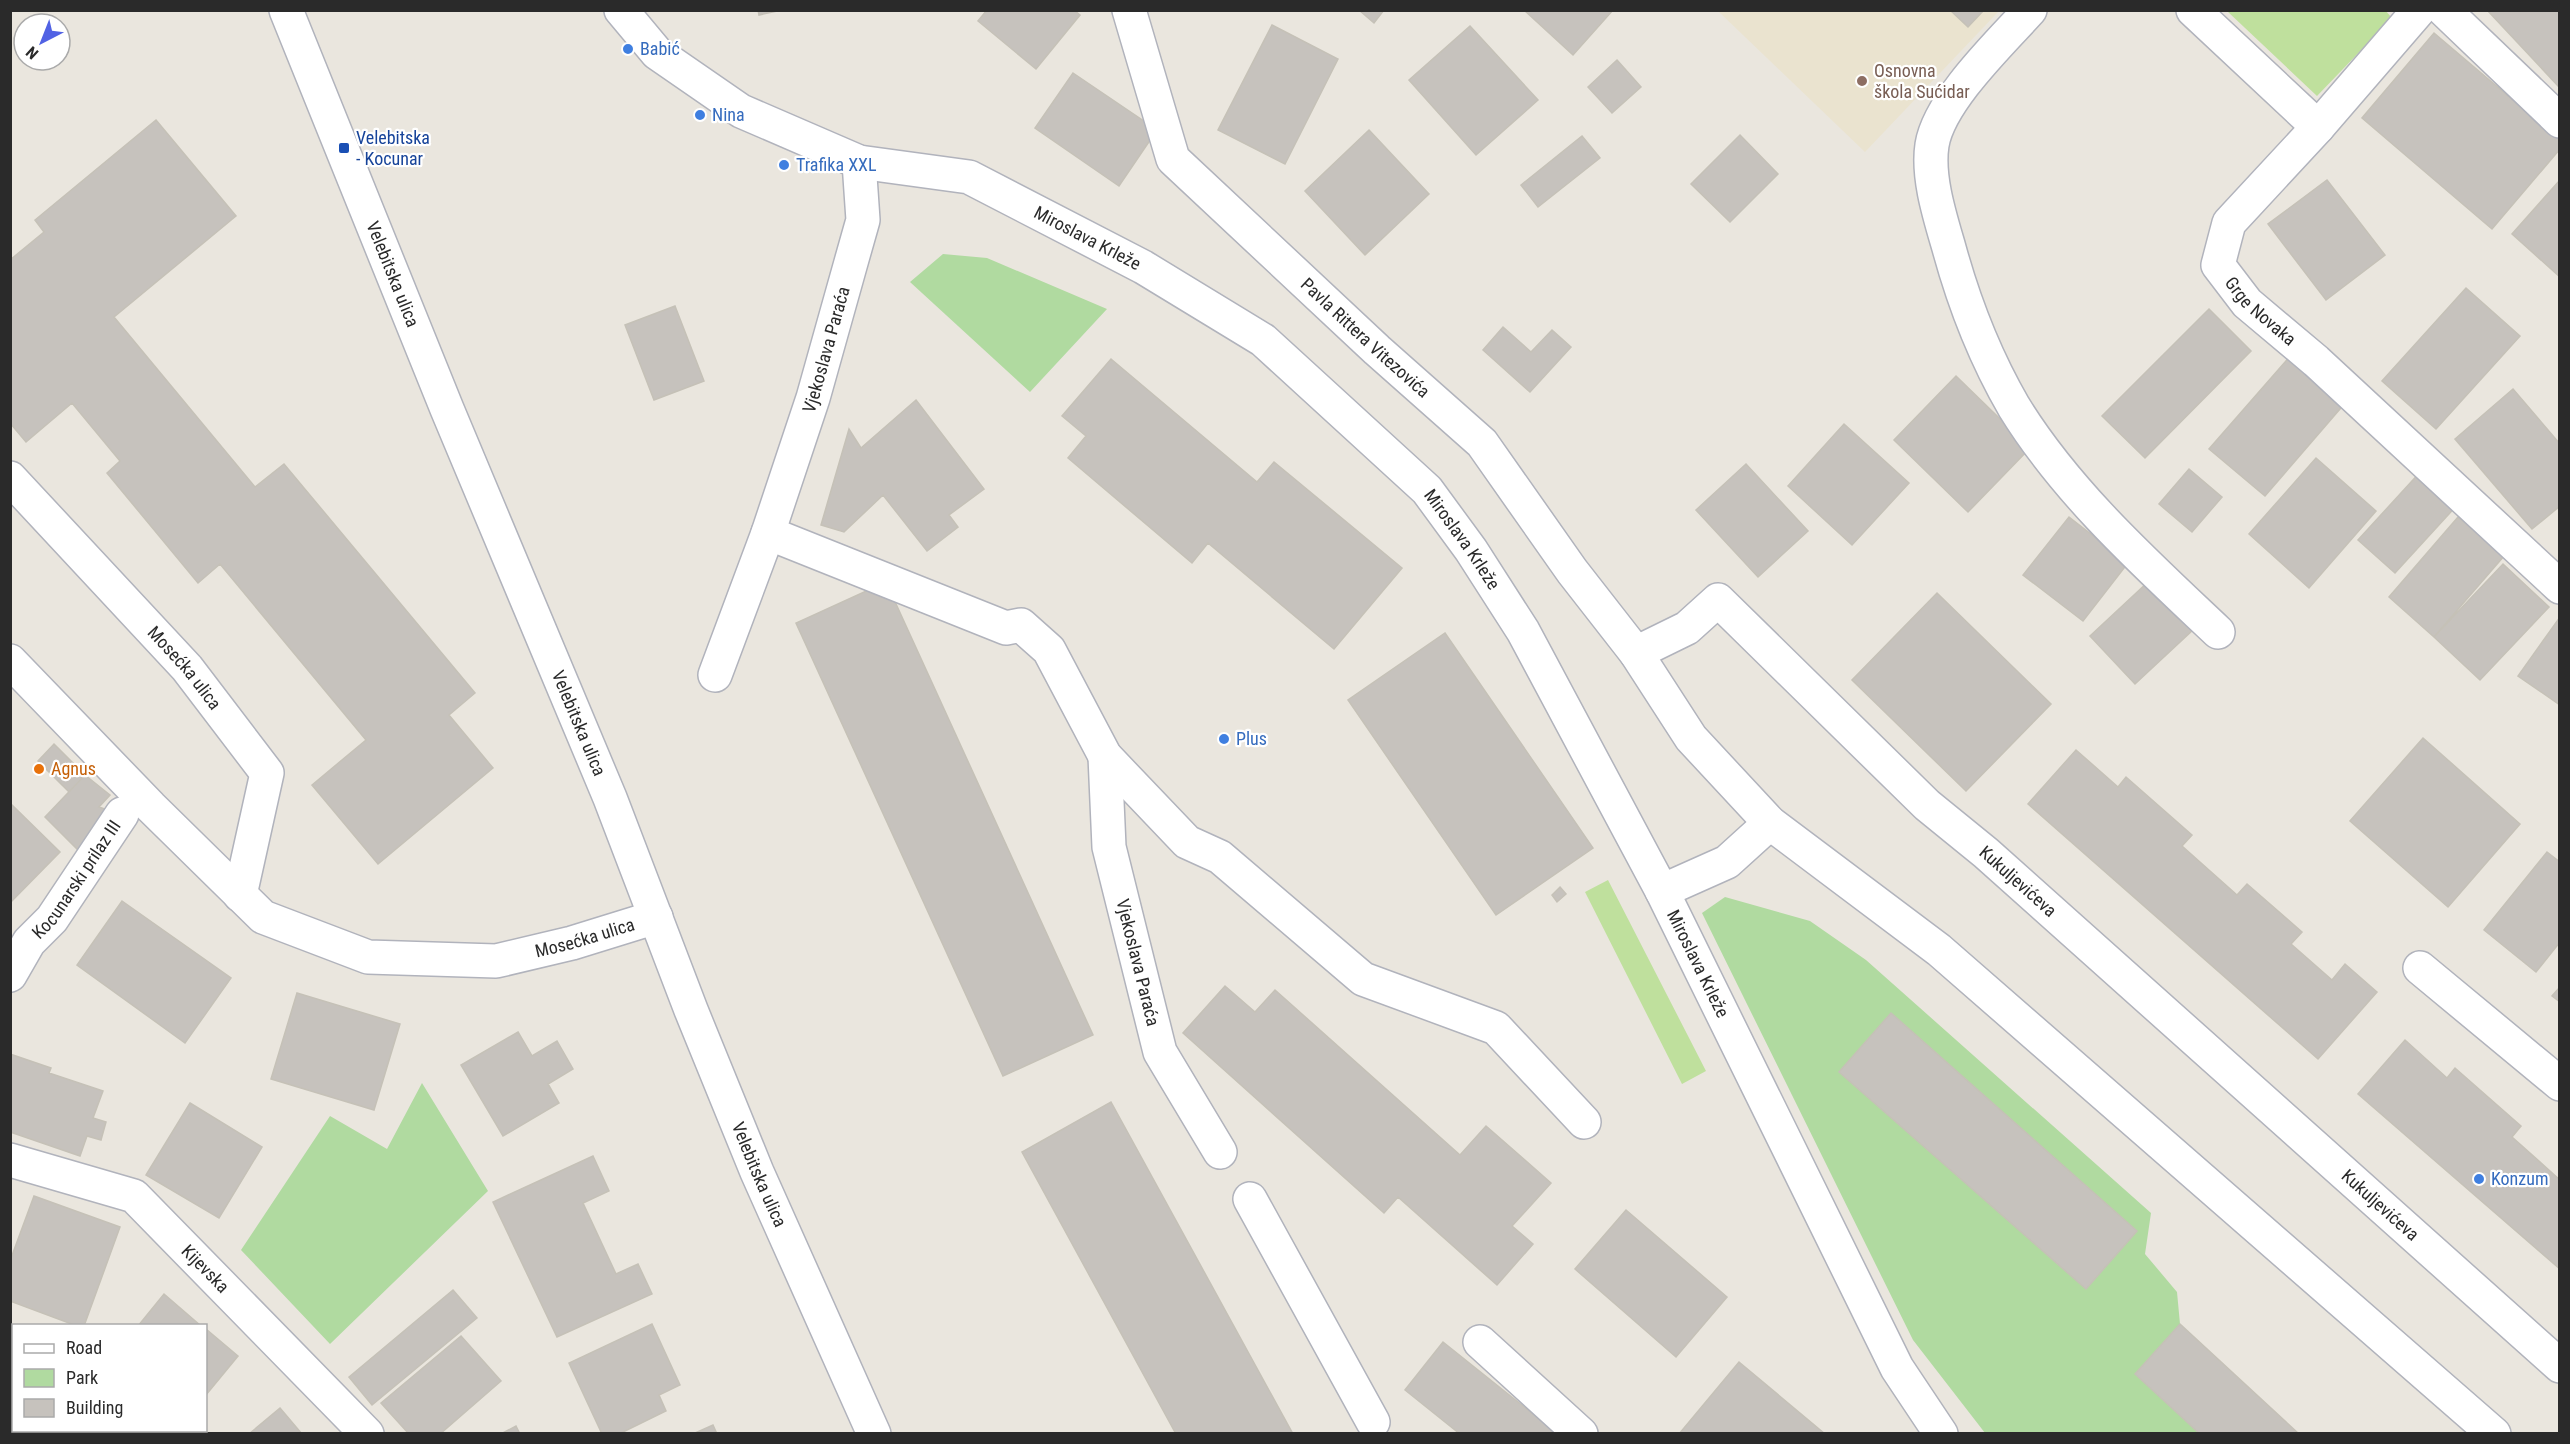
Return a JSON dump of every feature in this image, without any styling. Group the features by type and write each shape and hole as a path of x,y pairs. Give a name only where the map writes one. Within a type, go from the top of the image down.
{"street":[{"name":"Velebitska ulica","path":"286,10 447,409 610,798 757,1172 874,1434"},
{"name":"Miroslava Krleže","path":"621,10 657,53 741,111 859,162 969,177 1143,267 1272,348 1428,490 1471,550 1523,631 1662,891 1897,1368 1941,1434"},
{"name":"Pavla Rittera Vitezovića","path":"1129,10 1173,159 1377,350 1482,443 1572,571 1636,653"},
{"path":"2030,10 1973,72 1941,120 1932,146 1935,200 1966,307 2014,406 2051,460 2115,531 2218,632"},
{"path":"2193,10 2318,127 2419,10"},
{"path":"2444,10 2559,121"},
{"name":"Grge Novaka","path":"2318,127 2229,223 2218,265 2247,303 2316,361 2559,587"},
{"name":"Vjekoslava Paraća","path":"715,675 768,533 813,398 863,220 859,162"},
{"name":"Mosećka ulica","path":"10,478 187,668 267,773 240,895"},
{"path":"768,533 1006,628 1021,625 1049,650 1105,756 1187,842 1220,856 1363,979 1496,1028 1584,1122"},
{"name":"Kukuljevićeva","path":"1636,653 1687,628 1718,600 1927,805 1986,853 2559,1366"},
{"path":"1636,653 1691,738 1770,823 1939,950 2494,1434"},
{"name":"Mosećka ulica","path":"10,662 262,916 368,957 496,961 572,944 656,917"},
{"name":"Vjekoslava Paraća","path":"1105,756 1109,847 1160,1052 1220,1152"},
{"name":"Kocunarski prilaz III","path":"10,975 29,942 52,919 122,814"},
{"path":"1662,891 1727,862 1770,823"},
{"path":"2420,968 2559,1084"},
{"name":"Kijevska","path":"10,1160 134,1196 367,1434"},
{"path":"1250,1199 1373,1422"},
{"path":"1480,1342 1581,1434"}],"shaded area":[{"name":"Osnovna škola Sućidar","path":"1718,11 1999,11 1865,152"}],"green space":[{"path":"2385,10 2392,18 2317,96 2227,11"},
{"path":"943,254 987,258 1107,309 1030,392 910,282"},
{"path":"1608,880 1706,1071 1682,1084 1585,892"},
{"path":"1725,897 1810,921 1866,960 2151,1213 2145,1254 2177,1292 2180,1324 2135,1374 2200,1433 1985,1433 1913,1340 1702,913"},
{"path":"422,1083 488,1191 330,1344 241,1250 330,1116 387,1149"}],"building":[{"path":"758,10 782,10 759,15"},
{"path":"987,10 1074,10 1080,15 1036,69 978,21"},
{"path":"1359,10 1384,10 1374,23"},
{"path":"1524,10 1613,10 1573,55"},
{"path":"1950,10 1984,10 1968,27"},
{"path":"2487,10 2560,10 2560,88"},
{"path":"1272,25 1338,59 1285,164 1218,130"},
{"path":"1470,26 1538,100 1476,155 1409,80"},
{"path":"2434,33 2560,140 2560,149 2492,229 2362,118"},
{"path":"1617,60 1641,87 1612,113 1588,87"},
{"path":"1073,73 1157,130 1119,186 1035,128"},
{"path":"156,120 236,216 114,317 255,487 284,464 475,693 449,715 493,768 378,864 312,785 366,740 220,564 198,583 107,473 120,461 72,403 26,442 10,423 10,260 44,232 35,220"},
{"path":"1369,130 1429,194 1365,255 1305,191"},
{"path":"1740,135 1778,174 1730,222 1691,184"},
{"path":"1582,136 1600,158 1538,207 1521,185"},
{"path":"2327,180 2385,255 2326,300 2268,224"},
{"path":"2560,180 2560,277 2512,234"},
{"path":"2466,288 2520,336 2436,429 2382,381"},
{"path":"675,306 704,381 654,400 625,325"},
{"path":"2209,309 2251,351 2145,458 2102,416"},
{"path":"1503,327 1531,352 1552,330 1571,347 1530,392 1483,350"},
{"path":"2292,354 2346,402 2265,496 2209,449"},
{"path":"1111,359 1257,482 1274,462 1402,568 1334,649 1208,543 1192,563 1068,458 1086,436 1062,416"},
{"path":"1956,376 2030,448 1968,512 1894,440"},
{"path":"2513,389 2560,444 2560,506 2532,529 2455,439"},
{"path":"916,400 984,489 949,515 958,527 927,551 883,495 844,532 821,525 849,429 861,448"},
{"path":"1844,424 1909,483 1852,545 1788,486"},
{"path":"2316,458 2376,511 2309,588 2249,534"},
{"path":"1746,464 1808,531 1758,577 1696,510"},
{"path":"2189,469 2222,497 2192,532 2159,504"},
{"path":"2422,470 2459,503 2395,573 2358,540"},
{"path":"2069,517 2128,563 2083,621 2023,575"},
{"path":"2458,517 2504,556 2434,637 2389,597"},
{"path":"2503,564 2549,607 2480,680 2434,637"},
{"path":"2149,581 2194,629 2135,684 2090,636"},
{"path":"886,582 1093,1035 1003,1076 796,623"},
{"path":"1937,593 2051,704 1966,791 1852,680"},
{"path":"2560,617 2560,705 2518,676"},
{"path":"1445,633 1593,848 1496,915 1348,700"},
{"path":"2423,738 2520,824 2448,907 2350,821"},
{"path":"54,744 85,775 69,792 38,761"},
{"path":"2076,750 2118,787 2126,777 2192,835 2182,846 2237,895 2247,884 2302,932 2291,944 2332,980 2345,964 2377,992 2318,1059 2028,804"},
{"path":"85,775 110,795 99,807 110,811 82,854 45,817"},
{"path":"10,803 60,852 10,903"},
{"path":"2547,852 2560,862 2560,942 2536,972 2484,930"},
{"path":"1560,887 1566,894 1557,902 1552,895"},
{"path":"122,901 231,978 185,1043 77,965"},
{"path":"1225,986 1255,1012 1275,990 1460,1155 1486,1126 1551,1183 1512,1226 1533,1244 1497,1285 1398,1197 1384,1213 1183,1033"},
{"path":"2560,987 2560,1002 2552,996"},
{"path":"297,993 400,1024 374,1110 271,1079"},
{"path":"1891,1013 2137,1231 2086,1289 1839,1072"},
{"path":"518,1032 532,1056 557,1041 573,1069 548,1084 559,1103 503,1136 461,1065"},
{"path":"2405,1040 2447,1078 2455,1068 2521,1126 2512,1137 2560,1180 2560,1269 2358,1094"},
{"path":"10,1054 51,1068 49,1073 103,1091 93,1118 106,1122 101,1140 87,1136 80,1156 10,1132"},
{"path":"1111,1102 1293,1434 1176,1434 1022,1152"},
{"path":"190,1103 262,1147 219,1218 146,1175"},
{"path":"593,1156 609,1191 583,1203 616,1274 638,1264 652,1294 557,1337 493,1202"},
{"path":"34,1196 120,1227 85,1324 72,1324 10,1301 10,1261"},
{"path":"1626,1210 1727,1297 1676,1357 1575,1269"},
{"path":"453,1290 477,1318 372,1405 349,1377"},
{"path":"164,1294 199,1324 140,1324"},
{"path":"652,1324 680,1385 659,1395 666,1411 619,1434 602,1434 569,1363"},
{"path":"2180,1324 2299,1434 2200,1434 2135,1374"},
{"path":"207,1330 238,1356 207,1394"},
{"path":"461,1336 501,1381 440,1434 409,1434 381,1403"},
{"path":"1443,1342 1558,1434 1460,1434 1405,1390"},
{"path":"1739,1362 1825,1434 1679,1434"},
{"path":"10,1405 12,1406 12,1432 44,1432 45,1434 10,1434"},
{"path":"280,1408 302,1434 249,1434"},
{"path":"713,1425 717,1434 693,1434"},
{"path":"516,1426 520,1434 501,1434"}],"place":[{"name":"Babić","path":"628,49"},
{"name":"Osnovna škola Sućidar","path":"1862,81"},
{"name":"Nina","path":"700,115"},
{"name":"Velebitska - Kocunar","path":"344,148"},
{"name":"Trafika XXL","path":"784,165"},
{"name":"Plus","path":"1224,739"},
{"name":"Agnus","path":"39,769"},
{"name":"Konzum","path":"2479,1179"}]}
